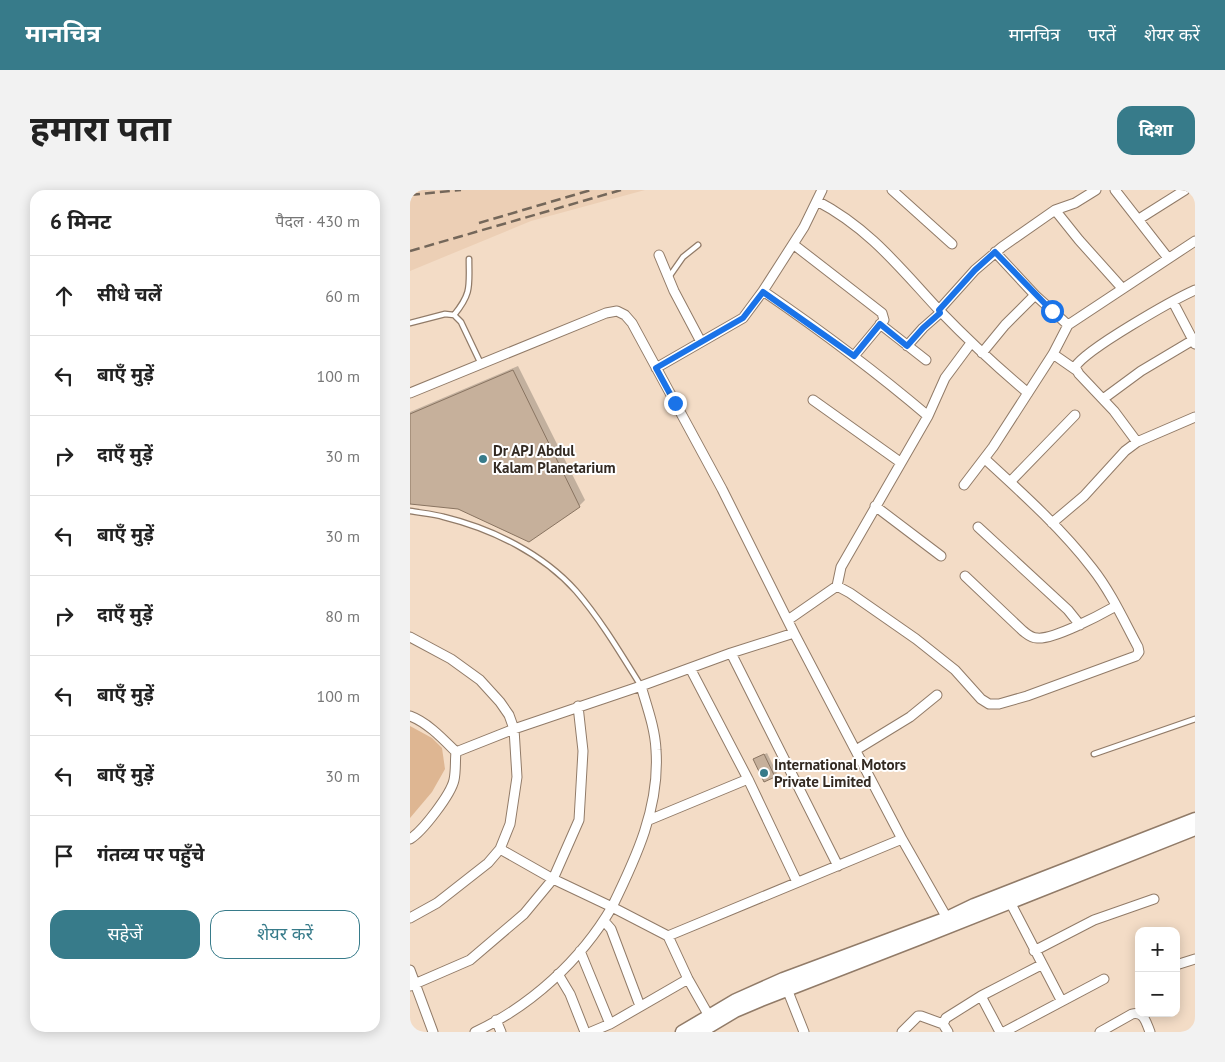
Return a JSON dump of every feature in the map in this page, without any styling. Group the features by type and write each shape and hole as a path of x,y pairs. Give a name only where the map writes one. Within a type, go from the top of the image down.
{"main road":[{"path":"682,1032 736,1000 783,979 947,918 974,905 1195,819"},
{"path":"700,1032 736,1011 787,989 910,943 1195,829"}],"street":[{"path":"656,368 743,318 763,292 793,244 822,190"},
{"path":"892,190 952,244"},
{"path":"907,346 940,313 939,310 975,270 995,252 1055,210 1075,203 1096,190"},
{"path":"1116,190 1168,258"},
{"path":"1138,219 1185,190"},
{"path":"817,201 852,222 872,239 982,353 1028,392"},
{"path":"1055,210 1122,288"},
{"path":"964,485 985,459 1053,354 1068,325 1195,241"},
{"path":"793,244 882,313 884,320 854,356"},
{"path":"995,252 1068,325"},
{"path":"659,255 668,278 701,342"},
{"path":"1076,370 1077,364 1116,335 1195,290"},
{"path":"763,292 854,356 928,416"},
{"path":"982,353 1005,325 1035,294"},
{"path":"1103,399 1141,371 1194,342 1173,302"},
{"path":"410,393 589,320 617,311 625,315 632,323 722,489 794,633 902,839 947,918"},
{"path":"880,324 926,360"},
{"path":"788,620 837,586 841,567 928,416 944,378 971,342"},
{"path":"1053,354 1076,370 1103,399 1138,442"},
{"path":"814,400 900,462"},
{"path":"1010,482 1075,414"},
{"path":"1052,523 1084,496 1125,451 1138,442 1195,417"},
{"path":"837,586 916,639 954,670 981,699 989,704 999,704 1027,696 1136,656 1139,652 1138,647 1093,569 1052,523 985,459"},
{"path":"875,506 941,556"},
{"path":"978,527 1068,610 1080,624"},
{"path":"965,576 1031,637 1045,638 1080,624 1116,606"},
{"path":"456,752 514,729 641,686 731,652 794,633"},
{"path":"410,636 451,659 480,680 500,702 508,714 514,729 517,777 510,824 500,849 488,863 437,903 410,918"},
{"path":"731,652 838,866"},
{"path":"690,668 748,778 797,882"},
{"path":"476,1032 525,1003 558,974 580,951 604,921 635,860 649,820 656,772 656,750 652,725 641,686"},
{"path":"856,750 910,718 937,695"},
{"path":"413,985 470,960 524,914 553,878 579,820 583,751 578,706"},
{"path":"410,716 416,718 439,736 456,752"},
{"path":"410,839 418,834 438,808 454,781 456,752"},
{"path":"649,820 748,778"},
{"path":"668,936 902,839"},
{"path":"500,849 668,936 688,979 709,1016"},
{"path":"1034,951 1094,920 1154,899"},
{"path":"1010,902 1041,965 1061,1000"},
{"path":"604,921 611,930 640,1006"},
{"path":"580,951 610,1024"},
{"path":"1180,964 1195,959"},
{"path":"902,1032 918,1016 945,1028 946,1018 981,996 1041,965"},
{"path":"410,970 413,985 433,1032"},
{"path":"558,974 570,994 585,1032"},
{"path":"591,1032 610,1024 688,979"},
{"path":"981,996 1002,1032 1104,979"},
{"path":"787,989 804,1032"},
{"path":"1100,1032 1137,1013 1141,1014 1144,1018 1150,1032"},
{"path":"496,1020 501,1032"}],"lane":[{"path":"668,278 683,257 698,245"},
{"path":"454,315 465,302 470,290 469,259"},
{"path":"410,323 445,314 454,315 461,322 481,364"},
{"path":"410,511 444,516 479,528 524,548 550,566 582,599 611,637 641,686"},
{"path":"1094,754 1195,719"}],"shaded area":[{"path":"410,190 645,190 531,221 410,271"},
{"path":"410,726 432,738 442,748 445,769 432,792 410,818"}],"building":[{"name":"Dr APJ Abdul Kalam Planetarium","path":"513,370 580,507 529,542 458,509 410,504 410,414"},
{"path":"764,754 775,777 764,782 753,759"}],"railway":[{"path":"410,195 461,190"},
{"path":"479,223 591,190"},
{"path":"410,251 621,190"}],"place":[{"name":"Dr APJ Abdul Kalam Planetarium","path":"483,459"},
{"name":"International Motors Private Limited","path":"764,773"}],"route":[{"path":"675,403 656,368 736,323 743,318 763,292 854,356 880,324 907,346 940,313 939,310 975,270 995,252 1052,311"}]}
